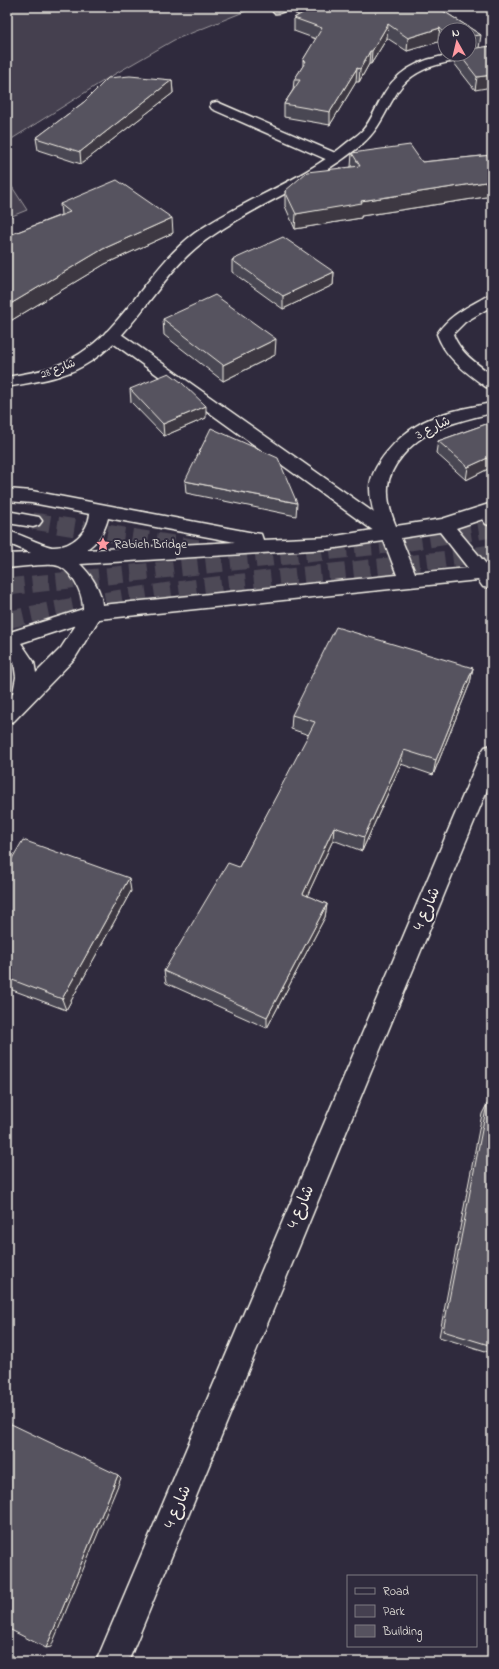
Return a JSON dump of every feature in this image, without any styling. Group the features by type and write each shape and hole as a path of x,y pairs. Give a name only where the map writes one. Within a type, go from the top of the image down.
{"main road":[{"name":"شارع 28","path":"7,382 35,377 66,368 85,358 116,331 175,257 200,237 335,158 368,133 397,84 408,74 429,64 463,56 492,53"},
{"path":"217,106 335,158"},
{"path":"492,299 457,321 448,328 445,334 451,349 460,359 492,383"},
{"path":"116,331 391,534"},
{"name":"شارع 3","path":"409,581 381,510 380,486 387,464 402,445 423,429 450,418 492,408"},
{"path":"7,495 100,510 285,545"},
{"path":"7,561 52,556 176,552 329,543 444,525 492,509"},
{"path":"52,556 82,544 93,534 99,522 100,510"},
{"path":"7,517 33,521"},
{"path":"444,525 489,577"},
{"path":"7,537 13,538 67,564 85,581 93,602 92,613 76,644 51,673 13,708"},
{"path":"13,708 26,688 27,674 24,661 7,641 92,613 409,581 489,577"},
{"name":"شارع 4","path":"112,1662 198,1460 291,1231 492,754"}],"green space":[{"path":"7,7 256,7 174,40 108,78 7,142"},
{"path":"7,179 27,210 7,218"}],"building":[{"path":"313,7 437,7 461,22 437,22 437,29 408,38 388,24 360,69 357,68 330,112 284,104 300,80 294,80 306,61 303,60 322,28 294,18"},
{"path":"492,46 492,75 477,77 465,62 477,62 477,48"},
{"path":"130,76 172,80 80,152 36,138 84,102 108,78"},
{"path":"410,145 422,162 492,155 492,181 361,201 362,203 296,214 285,191 307,172 360,166 352,153"},
{"path":"117,180 172,218 103,249 7,306 7,236 70,212 60,204"},
{"path":"283,237 334,272 283,296 232,260"},
{"path":"215,295 276,339 223,365 163,319"},
{"path":"169,373 181,382 206,406 163,424 130,389"},
{"path":"492,422 492,456 468,467 438,441"},
{"path":"211,428 278,458 297,503 185,481"},
{"path":"336,627 473,668 436,760 404,750 364,837 334,827 303,894 327,904 267,1017 164,971 228,863 239,867 315,722 292,715"},
{"path":"23,840 129,878 62,999 7,978 7,867"},
{"path":"487,1104 492,1105 492,1346 443,1331"},
{"path":"7,1422 118,1475 46,1648 7,1628"}],"tunnel":[{"path":"33,521 211,550"},
{"path":"7,587 397,544 492,529"},
{"path":"7,620 67,607 127,597 249,581 492,553"}],"place":[{"name":"Rabieh Bridge","path":"103,544"}]}
